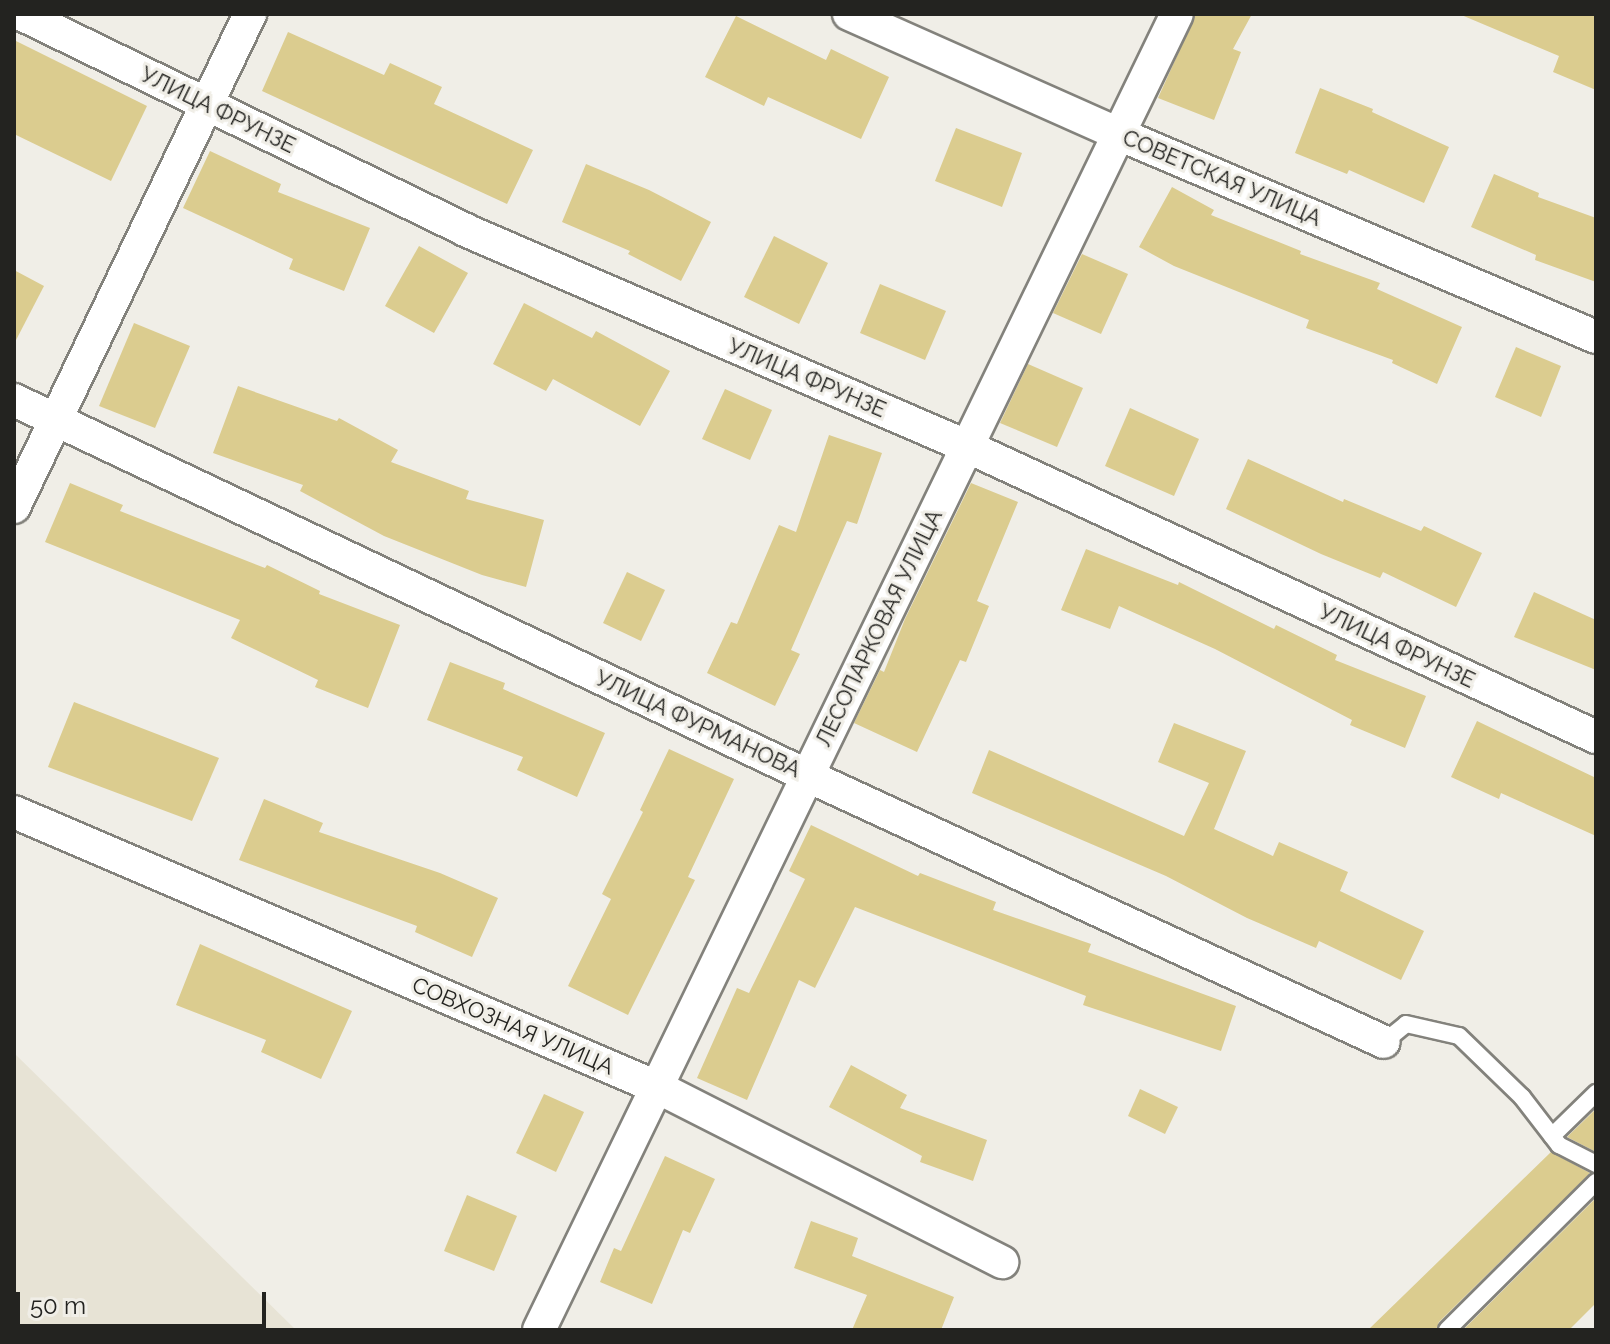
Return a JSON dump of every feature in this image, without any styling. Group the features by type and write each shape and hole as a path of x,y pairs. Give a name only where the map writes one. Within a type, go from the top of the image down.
{"street":[{"name":"УЛИЦА ФРУНЗЕ","path":"21,14 465,230 966,446 1596,737"},
{"path":"14,507 250,14"},
{"name":"СОВЕТСКАЯ УЛИЦА","path":"849,14 1121,135 1596,337"},
{"name":"ЛЕСОПАРКОВАЯ УЛИЦА","path":"539,1330 659,1088 1177,14"},
{"name":"УЛИЦА ФУРМАНОВА","path":"14,400 808,776 1384,1042"},
{"name":"СОВХОЗНАЯ УЛИЦА","path":"14,812 659,1088 1002,1262"}],"lane":[{"path":"1384,1042 1406,1024 1459,1036 1522,1097 1559,1145 1596,1164"},
{"path":"1552,1136 1596,1093"},
{"path":"1447,1330 1596,1182"}],"shaded area":[{"path":"14,1053 296,1330 14,1330"}],"building":[{"path":"1196,14 1252,14 1233,49 1241,52 1214,120 1158,98"},
{"path":"1459,14 1596,14 1596,90 1553,72 1559,56"},
{"path":"736,16 826,60 831,49 889,77 861,139 768,97 764,106 705,77"},
{"path":"288,32 384,75 390,63 442,87 434,104 533,150 507,204 262,91"},
{"path":"14,40 147,106 111,181 14,134"},
{"path":"1320,88 1373,109 1372,112 1449,147 1424,203 1349,170 1347,174 1295,153"},
{"path":"956,128 1022,153 1002,207 935,181"},
{"path":"210,151 281,184 278,192 370,228 344,291 289,269 293,259 183,208"},
{"path":"586,164 649,190 711,222 681,281 628,254 630,251 562,222"},
{"path":"1494,174 1539,193 1538,197 1596,218 1596,282 1535,260 1536,255 1471,227"},
{"path":"1172,187 1214,210 1211,215 1301,251 1300,254 1380,283 1377,289 1462,327 1437,384 1392,363 1393,360 1306,328 1309,320 1174,266 1139,247"},
{"path":"774,236 828,263 799,324 744,297"},
{"path":"419,246 468,273 434,333 385,306"},
{"path":"1082,254 1128,274 1101,334 1053,313"},
{"path":"14,270 44,286 14,344"},
{"path":"880,284 946,311 925,360 860,333"},
{"path":"524,303 592,338 596,331 670,371 640,426 553,379 546,391 493,364"},
{"path":"134,323 190,346 155,428 99,406"},
{"path":"1516,347 1561,366 1541,417 1495,397"},
{"path":"1028,364 1083,388 1057,447 1000,423"},
{"path":"238,386 337,421 339,418 398,450 391,462 469,491 466,499 544,520 526,587 482,575 384,536 300,491 303,485 213,453"},
{"path":"725,389 772,410 750,460 702,439"},
{"path":"1130,408 1199,439 1174,496 1105,466"},
{"path":"829,435 882,453 857,524 847,521 791,650 800,654 775,706 707,673 731,622 737,624 779,525 796,532"},
{"path":"1248,459 1343,502 1344,499 1421,531 1424,526 1482,553 1456,607 1383,572 1380,578 1321,554 1226,509"},
{"path":"70,483 123,505 120,511 265,568 267,565 320,591 319,594 400,625 368,708 315,687 318,680 231,638 240,620 45,542"},
{"path":"971,483 1018,502 977,601 989,606 966,662 960,660 917,752 854,723 880,670 884,672 905,619"},
{"path":"1086,549 1178,585 1179,582 1274,629 1276,625 1337,655 1335,660 1426,696 1405,748 1350,725 1352,720 1215,649 1119,606 1110,629 1061,610"},
{"path":"627,572 665,590 641,641 603,623"},
{"path":"1534,592 1596,620 1596,670 1514,637"},
{"path":"450,662 505,683 503,689 605,733 577,797 517,770 523,757 427,720"},
{"path":"74,702 219,758 192,821 48,767"},
{"path":"1477,721 1596,778 1596,836 1501,793 1499,799 1451,777"},
{"path":"1174,723 1246,751 1214,829 1273,856 1279,842 1348,872 1340,891 1424,931 1401,980 1319,941 1316,948 1247,918 1166,876 972,793 989,750 1184,836 1209,783 1158,762"},
{"path":"669,749 734,779 688,877 695,880 628,1015 568,986 611,899 602,894 643,812 640,810"},
{"path":"264,799 323,823 319,832 440,873 498,898 472,957 415,932 417,926 239,860"},
{"path":"811,825 918,876 920,873 996,902 993,910 1091,944 1088,952 1236,1006 1221,1051 1083,1005 1086,996 855,907 815,988 799,980 747,1100 697,1078 737,988 749,993 805,879 789,871"},
{"path":"200,944 352,1011 321,1079 261,1052 266,1040 176,1005"},
{"path":"851,1065 907,1095 900,1108 987,1140 973,1181 920,1162 922,1156 829,1107"},
{"path":"1140,1089 1178,1107 1165,1134 1128,1116"},
{"path":"544,1094 584,1112 556,1172 516,1153"},
{"path":"1596,1109 1596,1152 1567,1137"},
{"path":"1551,1152 1590,1173 1439,1322 1436,1330 1368,1330"},
{"path":"665,1156 715,1179 690,1233 683,1230 652,1304 600,1282 614,1248 621,1251"},
{"path":"467,1195 517,1216 494,1271 444,1251"},
{"path":"1596,1198 1596,1303 1569,1330 1463,1330"},
{"path":"811,1221 858,1238 852,1256 954,1297 941,1330 852,1330 867,1295 794,1268"}]}
